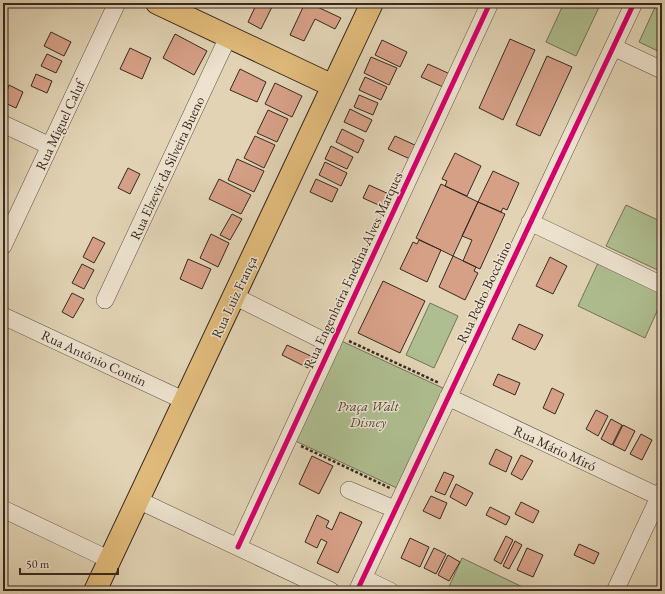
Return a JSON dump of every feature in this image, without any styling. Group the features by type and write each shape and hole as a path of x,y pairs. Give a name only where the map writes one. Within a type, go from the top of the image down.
{"main road":[{"path":"157,3 333,86"},
{"name":"Rua Luiz França","path":"96,591 372,3"}],"street":[{"name":"Rua Miguel Caluf","path":"3,246 117,3"},
{"name":"Rua Engenheira Enedina Alves Marques","path":"238,547 490,3"},
{"name":"Rua Pedro Bocchino","path":"360,585 634,3"},
{"name":"Rua Elzevir da Silveira Bueno","path":"105,300 228,37"},
{"path":"613,47 662,70"},
{"path":"3,124 50,146"},
{"path":"530,222 662,284"},
{"path":"234,296 334,340"},
{"name":"Rua Antônio Contin","path":"3,316 185,401"},
{"name":"Rua Mário Miró","path":"450,393 661,496"},
{"path":"349,490 392,508 399,501"},
{"path":"615,591 661,496"},
{"path":"138,500 331,591"},
{"path":"3,509 110,560"},
{"path":"360,585 390,591"}],"path":[{"path":"334,340 450,393"},
{"path":"288,440 399,501"}],"green space":[{"path":"564,3 596,3 600,5 576,56 546,42"},
{"path":"657,3 662,3 662,53 639,42"},
{"path":"626,205 662,222 662,272 606,246"},
{"path":"598,263 662,294 662,300 645,338 578,306"},
{"path":"430,303 458,316 434,368 406,355"},
{"name":"Praça Walt Disney","path":"337,339 445,389 399,489 291,439"},
{"path":"462,558 531,591 447,591"}],"building":[{"path":"257,3 274,3 261,29 248,22"},
{"path":"305,3 309,3 341,18 335,29 315,19 304,41 290,35"},
{"path":"51,32 71,42 64,56 44,46"},
{"path":"175,34 207,51 194,75 163,58"},
{"path":"510,39 535,50 503,120 479,108"},
{"path":"382,40 407,52 400,67 375,55"},
{"path":"130,48 151,58 142,79 120,69"},
{"path":"47,54 62,61 56,73 41,66"},
{"path":"547,56 572,67 540,136 516,125"},
{"path":"371,57 397,68 389,85 364,73"},
{"path":"428,64 450,74 443,87 421,77"},
{"path":"240,69 266,82 257,102 230,90"},
{"path":"3,74 7,76 3,85"},
{"path":"36,74 52,81 47,93 31,86"},
{"path":"365,77 387,87 381,100 359,90"},
{"path":"275,83 302,96 292,117 265,104"},
{"path":"9,85 23,92 16,108 3,102"},
{"path":"359,95 378,103 373,115 354,107"},
{"path":"350,109 372,120 366,132 344,122"},
{"path":"268,110 288,119 277,142 257,133"},
{"path":"342,129 364,140 358,153 336,142"},
{"path":"255,136 275,145 264,168 244,158"},
{"path":"395,136 417,146 410,159 388,149"},
{"path":"331,146 353,157 347,169 325,159"},
{"path":"455,153 481,166 467,196 445,186 447,181 442,179"},
{"path":"237,159 264,171 254,192 228,180"},
{"path":"325,162 347,173 341,186 319,175"},
{"path":"128,168 140,174 130,194 118,188"},
{"path":"493,171 519,183 507,210 503,208 501,212 478,202"},
{"path":"219,179 251,195 241,214 209,199"},
{"path":"316,179 338,189 332,202 310,192"},
{"path":"441,184 478,202 453,256 416,238"},
{"path":"369,185 391,195 385,208 363,198"},
{"path":"478,202 505,214 480,269 463,261 472,240 462,236"},
{"path":"232,214 242,219 230,240 220,235"},
{"path":"211,234 229,243 218,267 200,258"},
{"path":"93,237 105,243 94,263 83,257"},
{"path":"419,240 441,250 427,282 400,269 413,242 417,244"},
{"path":"453,256 476,267 474,271 478,273 465,300 439,287"},
{"path":"550,257 567,266 553,294 536,286"},
{"path":"188,259 211,269 202,289 180,279"},
{"path":"82,264 94,270 84,289 72,283"},
{"path":"383,281 425,301 400,353 358,333"},
{"path":"72,293 84,299 73,318 62,312"},
{"path":"519,324 543,335 535,350 512,339"},
{"path":"287,345 313,357 308,368 282,355"},
{"path":"498,374 520,383 515,395 493,385"},
{"path":"552,388 564,394 555,414 543,408"},
{"path":"596,410 608,416 598,436 586,429"},
{"path":"611,419 622,425 612,445 601,439"},
{"path":"623,425 635,431 625,451 613,445"},
{"path":"641,434 652,440 642,460 630,454"},
{"path":"496,449 512,457 506,472 489,464"},
{"path":"521,455 533,461 522,480 511,474"},
{"path":"312,456 333,466 319,494 299,484"},
{"path":"444,472 454,476 445,495 435,491"},
{"path":"456,484 473,493 466,506 450,497"},
{"path":"431,496 447,503 440,519 423,511"},
{"path":"521,502 539,511 533,523 515,514"},
{"path":"490,507 510,517 506,525 486,515"},
{"path":"340,512 362,522 338,573 317,563 327,542 321,539 317,548 305,542 317,515 329,521 326,527 332,530"},
{"path":"506,536 513,540 501,564 494,560"},
{"path":"410,538 429,547 420,567 401,558"},
{"path":"515,541 522,545 509,569 503,566"},
{"path":"579,544 599,553 594,564 574,555"},
{"path":"434,548 446,554 436,574 424,568"},
{"path":"527,548 543,555 533,577 517,570"},
{"path":"448,555 460,562 449,581 438,575"}],"cycle path":[{"path":"238,547 490,3"},
{"path":"357,591 634,3"}]}
